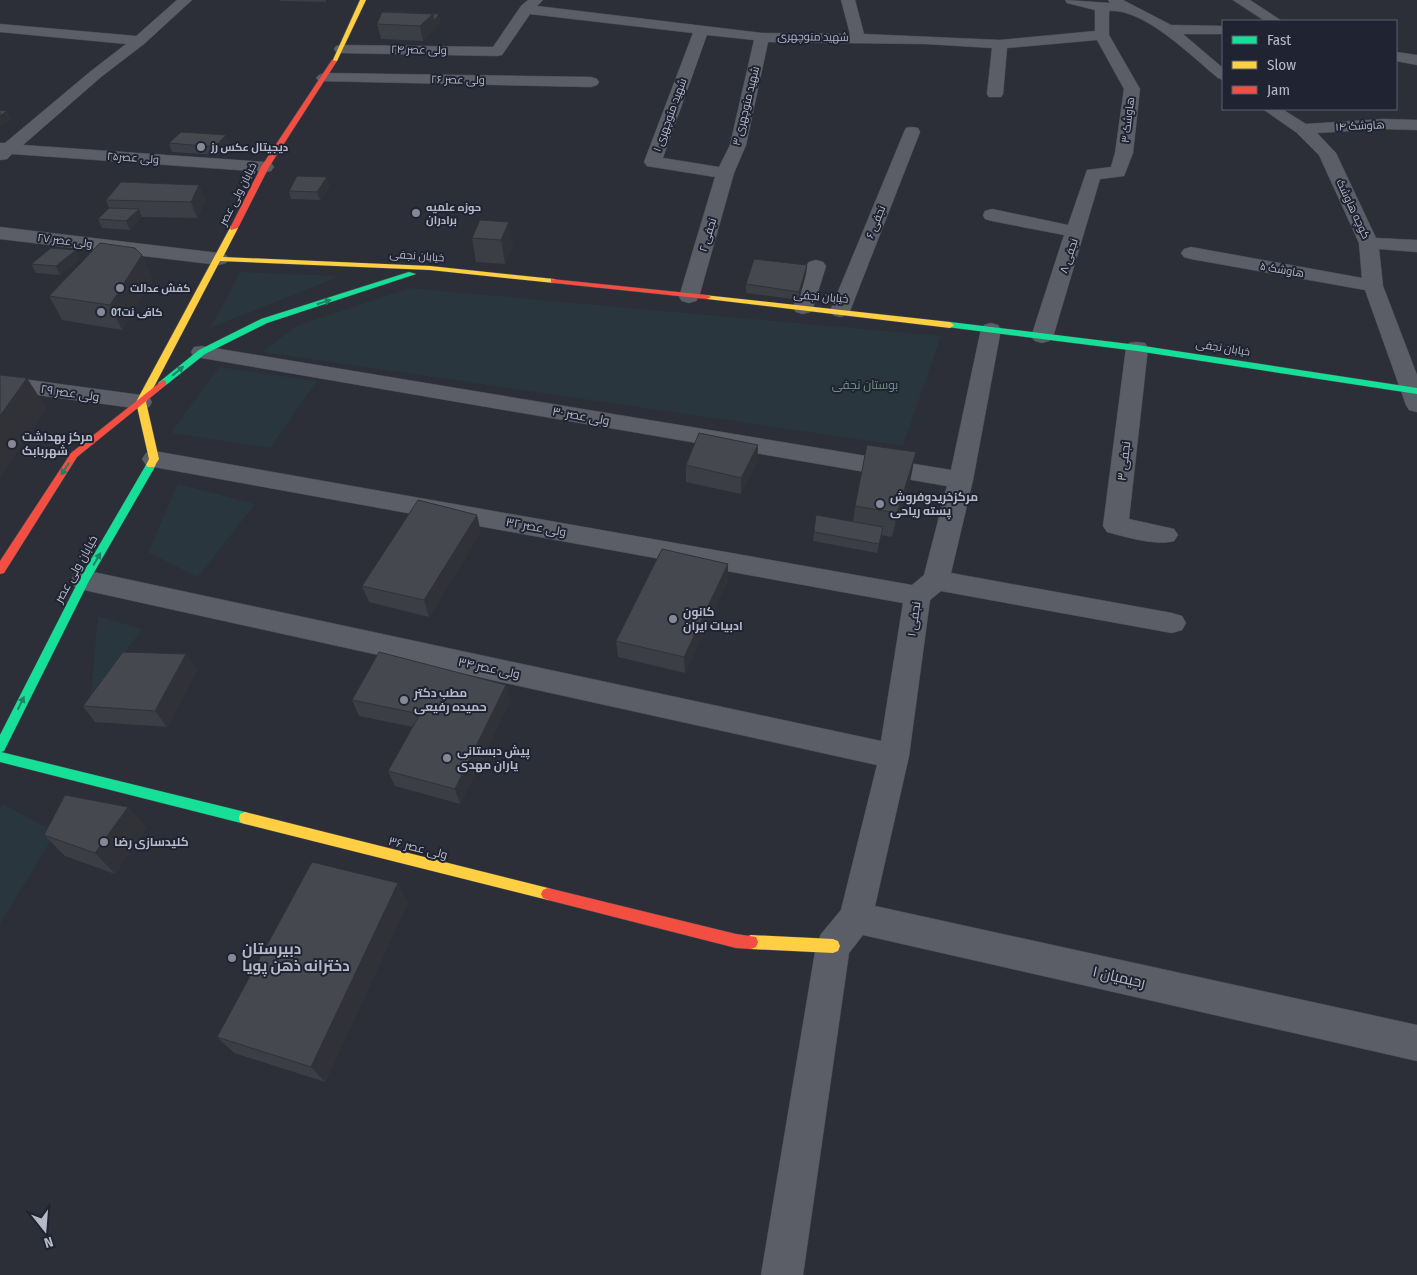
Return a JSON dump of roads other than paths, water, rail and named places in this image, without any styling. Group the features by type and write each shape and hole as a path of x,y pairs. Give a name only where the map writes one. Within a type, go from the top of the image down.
{"street":[{"path":"3,151 139,41 185,0"},
{"name":"خیابان ولی عصر","path":"0,570 74,455 141,402 219,259 265,167 341,49 362,0"},
{"path":"848,0 858,38"},
{"path":"1072,0 1113,5 1147,16 1167,29 1222,74"},
{"path":"1240,0 1273,20"},
{"name":"ولی عصر ۲۴","path":"341,49 497,52 531,4"},
{"name":"شهید منوچهری","path":"531,4 762,37 858,38 1000,44 1102,35"},
{"name":"هاوشک ۳","path":"1093,174 1118,172 1124,153 1132,90 1102,35 1113,5"},
{"path":"0,28 139,41"},
{"name":"شهید منوچهری ۱","path":"702,29 653,162 725,174"},
{"path":"1167,29 1222,30"},
{"name":"شهید منوچهری ۳","path":"725,174 738,145 762,37"},
{"path":"995,94 1000,44"},
{"path":"1397,57 1417,60"},
{"name":"ولی عصر ۲۶","path":"324,78 591,82"},
{"name":"کوچه هاوشک","path":"1273,110 1303,129 1327,153 1369,243 1373,286 1416,395"},
{"name":"هاوشک ۱۴","path":"1303,129 1383,124 1417,125"},
{"name":"نجفی ۶","path":"840,311 912,132"},
{"name":"ولی عصر۲۵","path":"3,151 265,167"},
{"name":"نجفی ۲","path":"689,296 725,174"},
{"name":"نجفی ۸","path":"1042,337 1093,174"},
{"path":"992,215 1076,232"},
{"name":"ولی عصر ۲۷","path":"0,233 219,259"},
{"path":"1369,243 1417,246"},
{"name":"هاوشک ۵","path":"1191,253 1373,286"},
{"name":"خیابان نجفی","path":"219,259 430,268 840,311 1137,348 1416,395"},
{"path":"803,308 816,266"},
{"path":"154,459 141,402 202,352 264,321 430,268"},
{"name":"نجفی ۱","path":"782,1275 844,932 894,756 926,588 961,480 990,329"},
{"name":"نجفی ۳","path":"1137,348 1116,526 1164,535"},
{"name":"ولی عصر ۳۰","path":"202,352 961,480"},
{"name":"ولی عصر ۲۹","path":"0,384 141,402"},
{"name":"خیابان ولی عصر","path":"0,747 84,580 154,459"},
{"name":"ولی عصر ۳۲","path":"154,459 926,588 1172,623"},
{"name":"ولی عصر ۳۴","path":"84,580 894,756"},
{"name":"ولی عصر ۳۶","path":"0,757 736,941 844,932"},
{"name":"رحیمیان ۱","path":"844,932 1417,1043"}],"place":[{"name":"دیجیتال عکس رز","path":"201,147"},
{"name":"حوزه علمیه برادران","path":"416,213"},
{"name":"کفش عدالت","path":"120,288"},
{"name":"کافی نت01","path":"101,312"},
{"name":"مرکز بهداشت شهربابک","path":"12,444"},
{"name":"مرکزخریدوفروش پسته ریاحی","path":"880,504"},
{"name":"کانون ادبیات ایران","path":"673,619"},
{"name":"مطب دکتر حمیده رفیعی","path":"404,700"},
{"name":"پیش دبستانی یاران مهدی","path":"447,758"},
{"name":"کلیدسازی رضا","path":"104,842"},
{"name":"دبیرستان دخترانه ذهن پویا","path":"232,958"}],"park label":[{"name":"بوستان نجفی","path":"865,385"}]}
